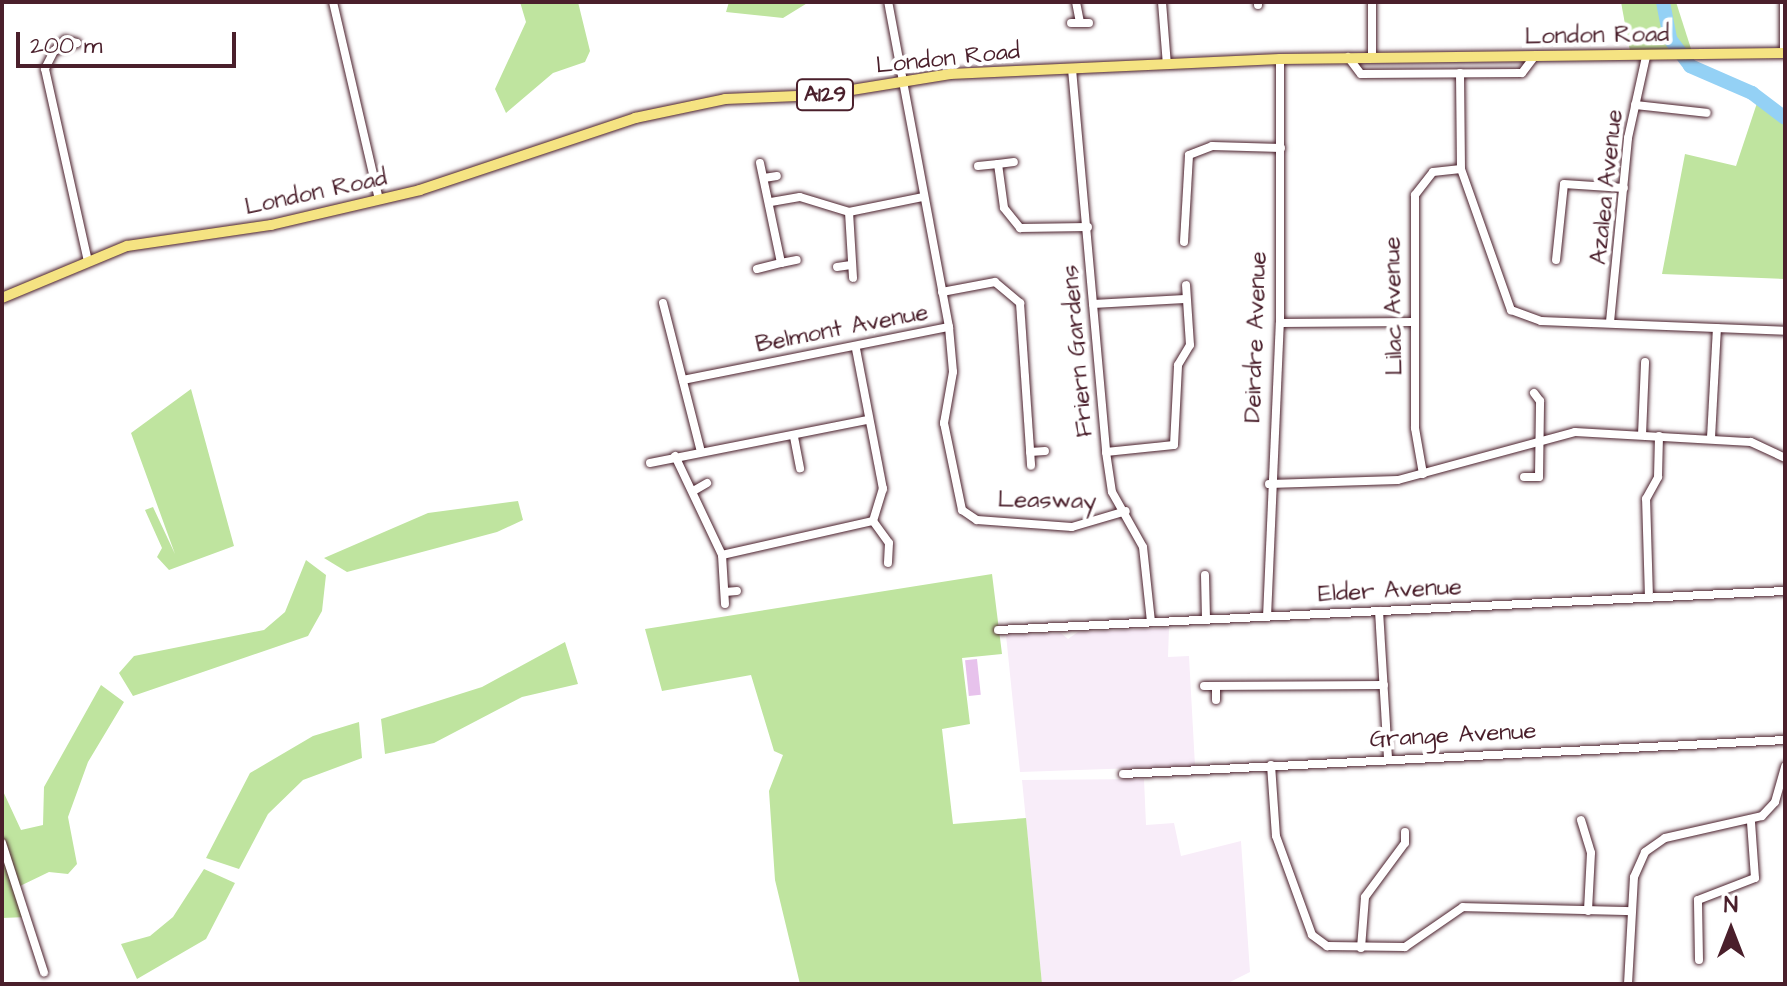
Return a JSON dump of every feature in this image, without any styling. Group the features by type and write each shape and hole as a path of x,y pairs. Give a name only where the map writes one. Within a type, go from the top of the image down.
{"main road":[{"name":"London Road","path":"2,298 127,246 271,225 379,200 664,111 902,80 1072,69 1372,56 1646,57 1784,53"}],"street":[{"path":"333,2 379,200"},
{"name":"Belmont Avenue","path":"683,380 856,349 949,327 888,2"},
{"path":"1076,2 1080,23"},
{"path":"1162,2 1167,65"},
{"path":"1372,2 1372,56"},
{"path":"1784,2 1784,53"},
{"path":"51,55 88,261"},
{"path":"1348,57 1361,74 1530,72 1534,57"},
{"name":"Azalea Avenue","path":"1610,322 1635,105 1646,57"},
{"name":"Deirdre Avenue","path":"1267,617 1269,484 1280,323 1280,59"},
{"name":"Friern Gardens","path":"1072,69 1106,452 1112,492 1126,511 1143,547 1151,622"},
{"path":"1460,73 1461,169 1511,310 1541,321 1785,331"},
{"path":"1635,105 1707,113"},
{"path":"1184,242 1189,155 1212,146 1281,148"},
{"path":"978,166 1014,162"},
{"path":"760,163 771,202 781,263"},
{"path":"998,164 1004,208 1020,228 1088,227"},
{"name":"Lilac Avenue","path":"1423,474 1414,322 1415,195 1433,172 1461,169"},
{"path":"764,178 777,176"},
{"path":"1556,260 1564,184 1624,188"},
{"path":"771,202 800,197 849,212 923,197"},
{"path":"849,212 853,278"},
{"path":"757,269 797,260"},
{"path":"837,267 851,265"},
{"path":"942,292 995,282 1013,291 1026,344 1031,466"},
{"path":"1106,452 1174,445 1178,365 1190,345 1186,285"},
{"path":"1093,304 1185,299"},
{"path":"663,303 700,448"},
{"path":"1280,323 1414,322"},
{"name":"Leasway","path":"949,327 953,372 944,423 962,510 977,520 1072,527 1126,511"},
{"path":"1711,438 1717,328"},
{"path":"856,349 881,482 873,521 889,543 888,563"},
{"path":"1642,435 1645,362"},
{"path":"1524,477 1539,477 1541,438 1534,393"},
{"path":"650,463 700,448 794,437 868,420"},
{"path":"1269,484 1318,487 1423,474 1541,438 1642,435 1711,438 1751,442 1785,458"},
{"path":"1649,598 1646,499 1658,477 1659,436"},
{"path":"794,437 800,468"},
{"path":"1030,452 1045,451"},
{"path":"675,456 695,490 722,555 725,604"},
{"path":"695,490 707,483"},
{"path":"722,555 873,521"},
{"path":"1205,575 1206,620"},
{"path":"725,592 737,591"},
{"name":"Elder Avenue","path":"998,630 1785,591"},
{"path":"1379,611 1388,759"},
{"path":"1204,686 1384,685"},
{"path":"1216,686 1216,700"},
{"name":"Grange Avenue","path":"1123,774 1785,740"},
{"path":"1271,765 1276,836 1312,935 1327,946 1405,947 1463,907 1631,911"},
{"path":"1628,984 1634,877 1651,846 1751,822 1775,802 1785,766"},
{"path":"1581,820 1591,853 1588,911"},
{"path":"1699,960 1698,900 1755,878 1751,822"},
{"path":"1361,948 1365,897 1405,843 1405,832"},
{"path":"2,843 44,972"}],"shaded area":[{"path":"1169,628 1168,657 1189,656 1195,766 1020,772 1006,635 1061,633 1068,639 1078,632"},
{"path":"1144,779 1146,825 1174,823 1181,856 1241,841 1250,972 1226,984 1042,984 1022,780"}],"green space":[{"path":"520,2 578,2 590,51 585,62 553,73 506,113 495,89 526,22"},
{"path":"729,2 809,2 783,18 726,12"},
{"path":"1621,2 1676,2 1693,55 1631,57"},
{"path":"1758,100 1785,121 1785,279 1662,274 1685,154 1736,166"},
{"path":"191,389 234,546 169,570 157,557 162,548 145,510 153,507 175,554 131,433"},
{"path":"518,501 523,520 497,532 347,572 324,558 428,513"},
{"path":"306,560 326,575 322,611 308,636 133,696 119,673 134,656 264,630 285,612"},
{"path":"992,574 1002,654 962,658 970,724 942,729 953,824 1026,818 1042,984 800,984 775,880 769,791 783,755 774,751 751,675 662,691 645,629"},
{"path":"565,642 578,684 522,697 434,743 385,754 381,719 482,687"},
{"path":"101,685 124,702 88,762 68,817 77,864 68,874 49,872 20,886 27,917 2,918 2,789 21,830 43,825 44,787"},
{"path":"359,722 362,758 303,780 268,814 239,869 206,858 250,773 313,736"},
{"path":"204,869 235,883 206,939 137,979 121,944 150,936 173,917"}],"building":[{"path":"977,659 981,695 969,696 965,660"}],"waterway":[{"path":"1663,2 1670,39 1690,66 1752,93 1785,118"}]}
